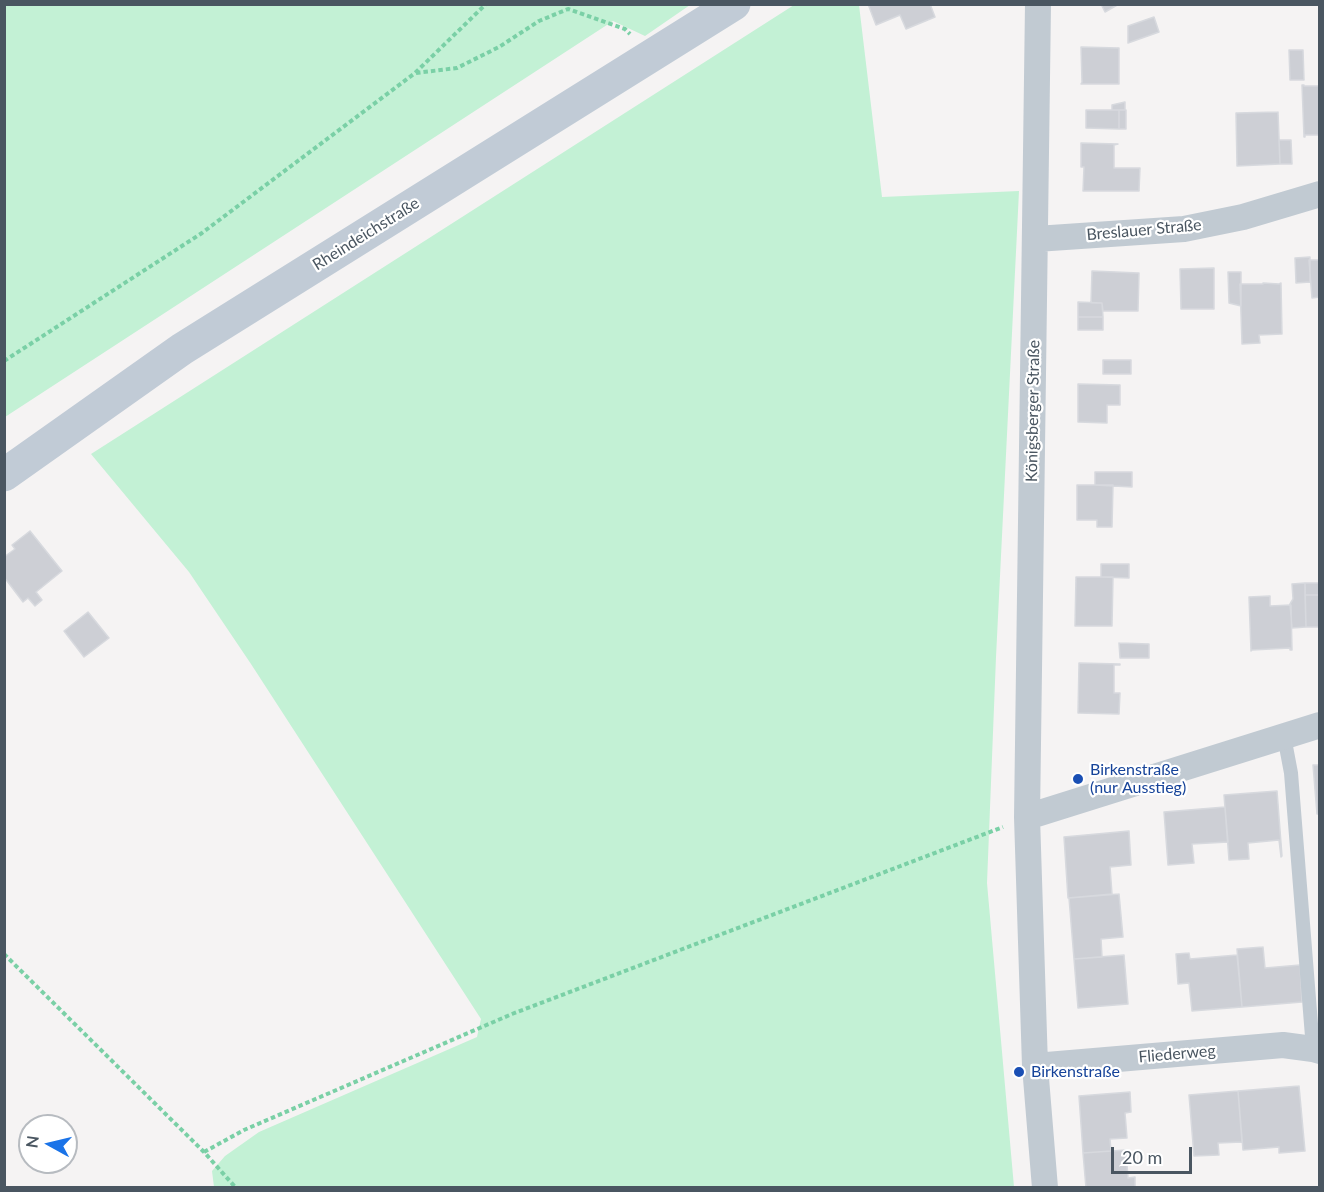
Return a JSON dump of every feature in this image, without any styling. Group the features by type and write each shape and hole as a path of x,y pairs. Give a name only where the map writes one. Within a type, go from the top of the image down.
{"main road":[{"name":"Rheindeichstraße","path":"4,475 182,349 734,4"}],"street":[{"name":"Königsberger Straße","path":"1027,817 1038,4"},
{"name":"Breslauer Straße","path":"1036,239 1184,229 1243,217 1320,194"},
{"path":"1046,1188 1035,1066 1027,817 1320,724"},
{"name":"Fliederweg","path":"1035,1066 1282,1045 1316,1050"}],"lane":[{"path":"1284,736 1291,773 1316,1050"}],"path":[{"path":"4,361 202,233 415,73 486,4"},
{"path":"415,73 458,68 499,47 539,21 568,9 625,29 652,55"},
{"path":"204,1152 244,1130 512,1014 1027,817"},
{"path":"4,954 204,1152 236,1188"}],"green space":[{"path":"5,4 690,5 645,36 613,21 5,417"},
{"path":"794,5 859,5 882,197 1019,191 987,883 1014,1187 214,1187 212,1171 225,1156 259,1132 477,1037 481,1019 189,572 91,454"}],"building":[{"path":"868,4 930,4 935,17 906,29 900,15 876,25"},
{"path":"1101,4 1119,4 1105,12"},
{"path":"1154,17 1159,32 1128,43 1128,26"},
{"path":"1081,47 1119,48 1119,84 1081,84"},
{"path":"1289,50 1303,50 1304,80 1290,80"},
{"path":"1302,85 1320,86 1320,135 1305,135 1304,137"},
{"path":"1125,102 1125,110 1112,110 1112,105"},
{"path":"1086,110 1119,110 1119,129 1086,128"},
{"path":"1119,110 1126,110 1126,129 1119,129"},
{"path":"1278,112 1280,164 1237,166 1236,113"},
{"path":"1279,140 1291,140 1292,164 1280,164"},
{"path":"1081,143 1118,144 1114,145 1114,168 1140,168 1139,191 1083,191 1084,167 1081,167"},
{"path":"1310,257 1310,282 1296,283 1295,258"},
{"path":"1309,260 1320,260 1320,297 1312,298"},
{"path":"1214,268 1214,309 1181,309 1180,269"},
{"path":"1092,271 1139,273 1138,311 1103,311 1102,303 1091,303"},
{"path":"1228,272 1241,272 1241,306 1229,303"},
{"path":"1281,283 1282,334 1259,335 1260,343 1242,344 1240,284"},
{"path":"1078,302 1102,303 1103,317 1078,317"},
{"path":"1078,317 1103,317 1103,330 1078,330"},
{"path":"1103,360 1131,360 1131,374 1103,374"},
{"path":"1078,384 1120,385 1120,405 1107,405 1107,423 1078,422"},
{"path":"1095,472 1132,472 1132,487 1095,485"},
{"path":"1077,485 1113,485 1112,527 1097,527 1097,520 1077,520"},
{"path":"30,531 62,571 36,592 42,600 35,606 28,598 23,602 4,577 4,557 15,549 12,545"},
{"path":"1101,564 1129,564 1129,578 1101,577"},
{"path":"1076,577 1113,577 1112,626 1075,626"},
{"path":"1305,583 1319,583 1319,595 1305,595"},
{"path":"1305,583 1306,627 1292,628 1290,604 1293,599 1292,584"},
{"path":"1305,595 1319,595 1320,627 1306,627"},
{"path":"1270,596 1270,606 1291,605 1292,650 1290,648 1251,651 1249,597"},
{"path":"88,612 109,638 84,657 64,631"},
{"path":"1119,643 1149,644 1149,658 1120,658"},
{"path":"1079,663 1120,664 1114,665 1114,693 1120,693 1119,714 1078,713"},
{"path":"1313,765 1320,765 1320,814 1317,814"},
{"path":"1277,791 1282,856 1279,840 1248,843 1249,859 1229,860 1224,795"},
{"path":"1225,807 1228,842 1192,844 1194,863 1168,865 1164,812"},
{"path":"1129,831 1131,865 1110,867 1112,894 1068,898 1064,837"},
{"path":"1119,894 1123,937 1101,939 1102,957 1074,959 1069,898"},
{"path":"1263,947 1265,968 1300,965 1302,1002 1242,1007 1237,949"},
{"path":"1189,953 1190,959 1237,955 1242,1007 1192,1011 1189,983 1178,984 1176,954"},
{"path":"1124,955 1128,1004 1078,1008 1074,959"},
{"path":"1299,1086 1305,1151 1279,1153 1279,1147 1243,1150 1238,1091"},
{"path":"1238,1091 1242,1142 1218,1143 1219,1155 1194,1156 1189,1095"},
{"path":"1130,1092 1131,1112 1125,1113 1127,1138 1110,1139 1111,1151 1083,1153 1079,1096"},
{"path":"1126,1150 1128,1178 1135,1177 1135,1188 1086,1188 1083,1153"}],"place":[{"name":"Birkenstraße (nur Ausstieg)","path":"1078,779"},
{"name":"Birkenstraße","path":"1019,1072"}]}
